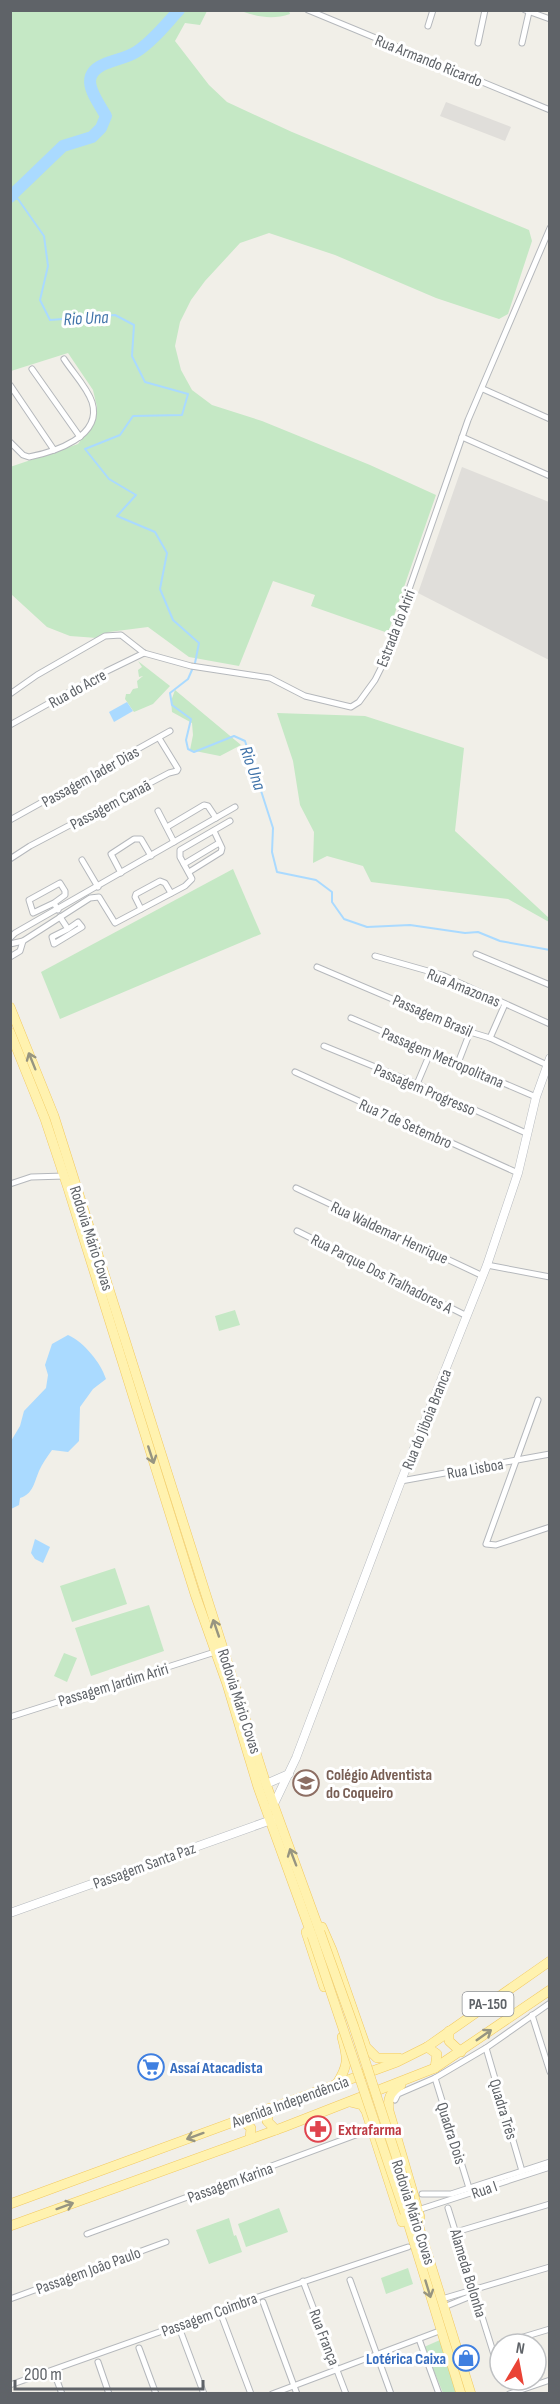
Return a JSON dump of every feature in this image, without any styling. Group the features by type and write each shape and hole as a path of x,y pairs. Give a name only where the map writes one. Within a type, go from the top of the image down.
{"main road":[{"name":"Rodovia Mário Covas","path":"10,1007 54,1116 68,1176"},
{"name":"Rodovia Mário Covas","path":"10,1032 96,1245 203,1591 235,1683 262,1785"},
{"name":"Rua do Jiboia Branca","path":"270,1808 289,1774 401,1481 483,1276 518,1173 526,1133 548,1062"},
{"name":"Rodovia Mário Covas","path":"72,1187 195,1594 299,1888 354,2027 412,2212 424,2241 443,2303 446,2329 461,2394"},
{"path":"262,1785 289,1774"},
{"name":"Passagem Santa Paz","path":"10,1913 274,1819"},
{"path":"299,1888 332,1950 366,2047 377,2058 413,2055"},
{"path":"299,1888 307,1938 347,2056 344,2072 336,2085"},
{"name":"Avenida Independência","path":"10,2204 413,2055 549,1961"},
{"name":"Avenida Independência","path":"10,2226 276,2130 435,2068 549,1990"},
{"path":"449,2031 452,2046 461,2052"},
{"path":"427,2047 436,2054 435,2068"},
{"path":"412,2212 388,2101 394,2090 419,2075"},
{"path":"348,2102 362,2105 411,2246"},
{"path":"270,2108 267,2121 276,2130"},
{"path":"241,2119 251,2128 250,2139"},
{"name":"Rodovia Mário Covas","path":"412,2212 411,2246 471,2394"}],"street":[{"name":"Rua Armando Ricardo","path":"308,10 549,110"},
{"path":"428,26 433,10"},
{"path":"478,43 485,10"},
{"path":"522,43 527,11 549,19"},
{"name":"Estrada do Ariri","path":"10,694 37,675 105,636 121,635 144,653 199,668 270,678 304,696 342,705 358,704 383,664 462,437 549,228"},
{"path":"10,442 25,456 33,456 54,450 80,437 87,430 92,418 93,404 87,391 64,359"},
{"path":"32,369 80,437"},
{"path":"10,385 54,450"},
{"path":"483,389 549,419"},
{"path":"462,437 549,476"},
{"name":"Rua do Acre","path":"10,725 106,671 144,653"},
{"name":"Passagem Jader Dias","path":"10,820 170,731"},
{"name":"Passagem Canaã","path":"10,859 30,846 169,772 177,771 159,738"},
{"path":"167,828 204,805 208,806 216,818"},
{"path":"10,944 23,941 98,886 235,807"},
{"path":"158,811 174,842"},
{"path":"12,934 96,896 99,897 115,923 191,881 189,872 180,857 180,850 231,821"},
{"path":"189,872 221,852 214,831"},
{"path":"121,873 111,854 134,839 141,839 152,856"},
{"path":"184,864 219,843"},
{"path":"82,860 98,886"},
{"path":"141,909 135,897 136,894 160,881 171,893"},
{"path":"60,883 65,895 54,903 33,913 29,900 60,883"},
{"path":"54,903 68,928"},
{"path":"78,922 82,927 54,944 52,937 68,928 78,922"},
{"path":"10,957 20,951 23,941"},
{"path":"476,954 549,985"},
{"name":"Rua Amazonas","path":"375,956 442,975 549,1024"},
{"name":"Passagem Brasil","path":"317,968 548,1062"},
{"path":"490,1038 506,1004"},
{"name":"Passagem Metropolitana","path":"351,1018 536,1097"},
{"path":"458,1063 470,1032"},
{"name":"Passagem Progresso","path":"324,1046 417,1084 526,1133"},
{"path":"417,1084 431,1051"},
{"name":"Rua 7 de Setembro","path":"295,1072 518,1173"},
{"path":"10,1184 31,1177 68,1176"},
{"name":"Rua Waldemar Henrique","path":"296,1188 483,1276"},
{"name":"Rua Parque Dos Tralhadores A","path":"297,1231 467,1316"},
{"path":"487,1265 549,1277"},
{"path":"538,1401 486,1545 496,1545 549,1527"},
{"name":"Rua Lisboa","path":"401,1481 549,1454"},
{"name":"Passagem Jardim Ariri","path":"10,1717 215,1652"},
{"path":"395,2100 398,2094 435,2078 486,2048 549,2002"},
{"path":"532,2015 549,2072"},
{"name":"Quadra Três","path":"486,2048 522,2171"},
{"name":"Quadra Dois","path":"435,2078 469,2188"},
{"name":"Passagem Karina","path":"87,2234 372,2129"},
{"path":"422,2194 444,2196 549,2162"},
{"name":"Rua I","path":"412,2212 549,2167"},
{"path":"456,2232 549,2204"},
{"name":"Alameda Bolonha","path":"448,2208 488,2335"},
{"name":"Passagem João Paulo","path":"10,2299 166,2242"},
{"name":"Passagem Coimbra","path":"11,2385 303,2281 411,2246"},
{"path":"443,2303 549,2267"},
{"path":"350,2280 391,2394"},
{"name":"Rua França","path":"303,2281 346,2394"},
{"path":"263,2302 297,2394"},
{"path":"222,2317 251,2394"},
{"path":"272,2394 446,2329"},
{"path":"180,2330 204,2394"},
{"path":"419,2339 439,2394"},
{"path":"140,2348 156,2394"},
{"path":"98,2362 110,2394"},
{"path":"55,2375 62,2394"},
{"path":"509,2394 549,2380"},
{"path":"11,2385 15,2394"}],"shaded area":[{"path":"446,102 511,127 505,141 440,116"},
{"path":"462,467 549,502 549,660 418,593"}],"green space":[{"path":"11,11 207,11 200,25 185,23 175,41 209,85 227,102 292,132 529,230 532,241 508,314 499,319 436,298 335,255 269,233 240,243 205,281 191,300 180,322 175,346 181,370 192,390 212,405 262,421 436,495 388,633 311,606 315,595 273,581 239,666 189,657 148,627 109,632 97,638 70,636 47,627 11,594 10,467 78,444 91,426 97,407 93,390 68,353 11,371"},
{"path":"241,11 289,11 290,14 265,17"},
{"path":"138,661 170,686 153,704 134,712 125,699 126,694 138,688 137,681 143,676 139,677 138,670 142,667"},
{"path":"175,690 241,745 220,756 190,750 193,735 192,723 172,712 171,701"},
{"path":"277,713 365,716 464,748 455,831 549,918 549,922 508,899 371,882 363,866 327,856 313,863 314,832 300,805 293,761"},
{"path":"233,869 261,934 60,1019 41,972"},
{"path":"235,1310 240,1325 219,1331 215,1316"},
{"path":"115,1568 127,1604 72,1622 60,1586"},
{"path":"149,1605 164,1651 91,1676 75,1628"},
{"path":"64,1653 77,1658 67,1682 54,1676"},
{"path":"279,2208 288,2232 246,2247 238,2224"},
{"path":"229,2218 242,2252 209,2264 196,2230"},
{"path":"408,2268 413,2284 386,2294 381,2278"},
{"path":"440,2340 456,2393 443,2393 424,2347"}],"water":[{"path":"127,702 133,711 114,722 109,712"},
{"path":"68,1335 91,1354 106,1379 93,1389 80,1407 79,1441 68,1452 52,1450 30,1491 20,1498 19,1505 11,1509 11,1441 20,1426 24,1411 46,1388 48,1375 45,1365 52,1344"},
{"path":"35,1539 50,1547 43,1563 35,1559 31,1553"}],"waterway":[{"path":"10,197 63,146 92,137 101,128 106,116 90,85 93,72 142,48 179,10"},
{"name":"Rio Una","path":"10,197 18,199 44,236 48,266 40,300 50,320 115,315 134,325 132,356 145,382 188,394 182,415 133,416 120,435 85,449 109,479 136,495 117,516 155,532 167,553 160,589 173,620 199,643 195,663 188,679 170,693 172,705 191,719 186,740 188,749 194,752 234,736 245,741 273,828 272,852 277,872 316,880 332,892 332,902 344,919 367,927 410,925 465,933 478,932 500,941 550,950"}],"place":[{"name":"Colégio Adventista do Coqueiro","path":"306,1783"},
{"name":"Assaí Atacadista","path":"151,2067"},
{"name":"Extrafarma","path":"318,2129"},
{"name":"Lotérica Caixa","path":"466,2358"}]}
